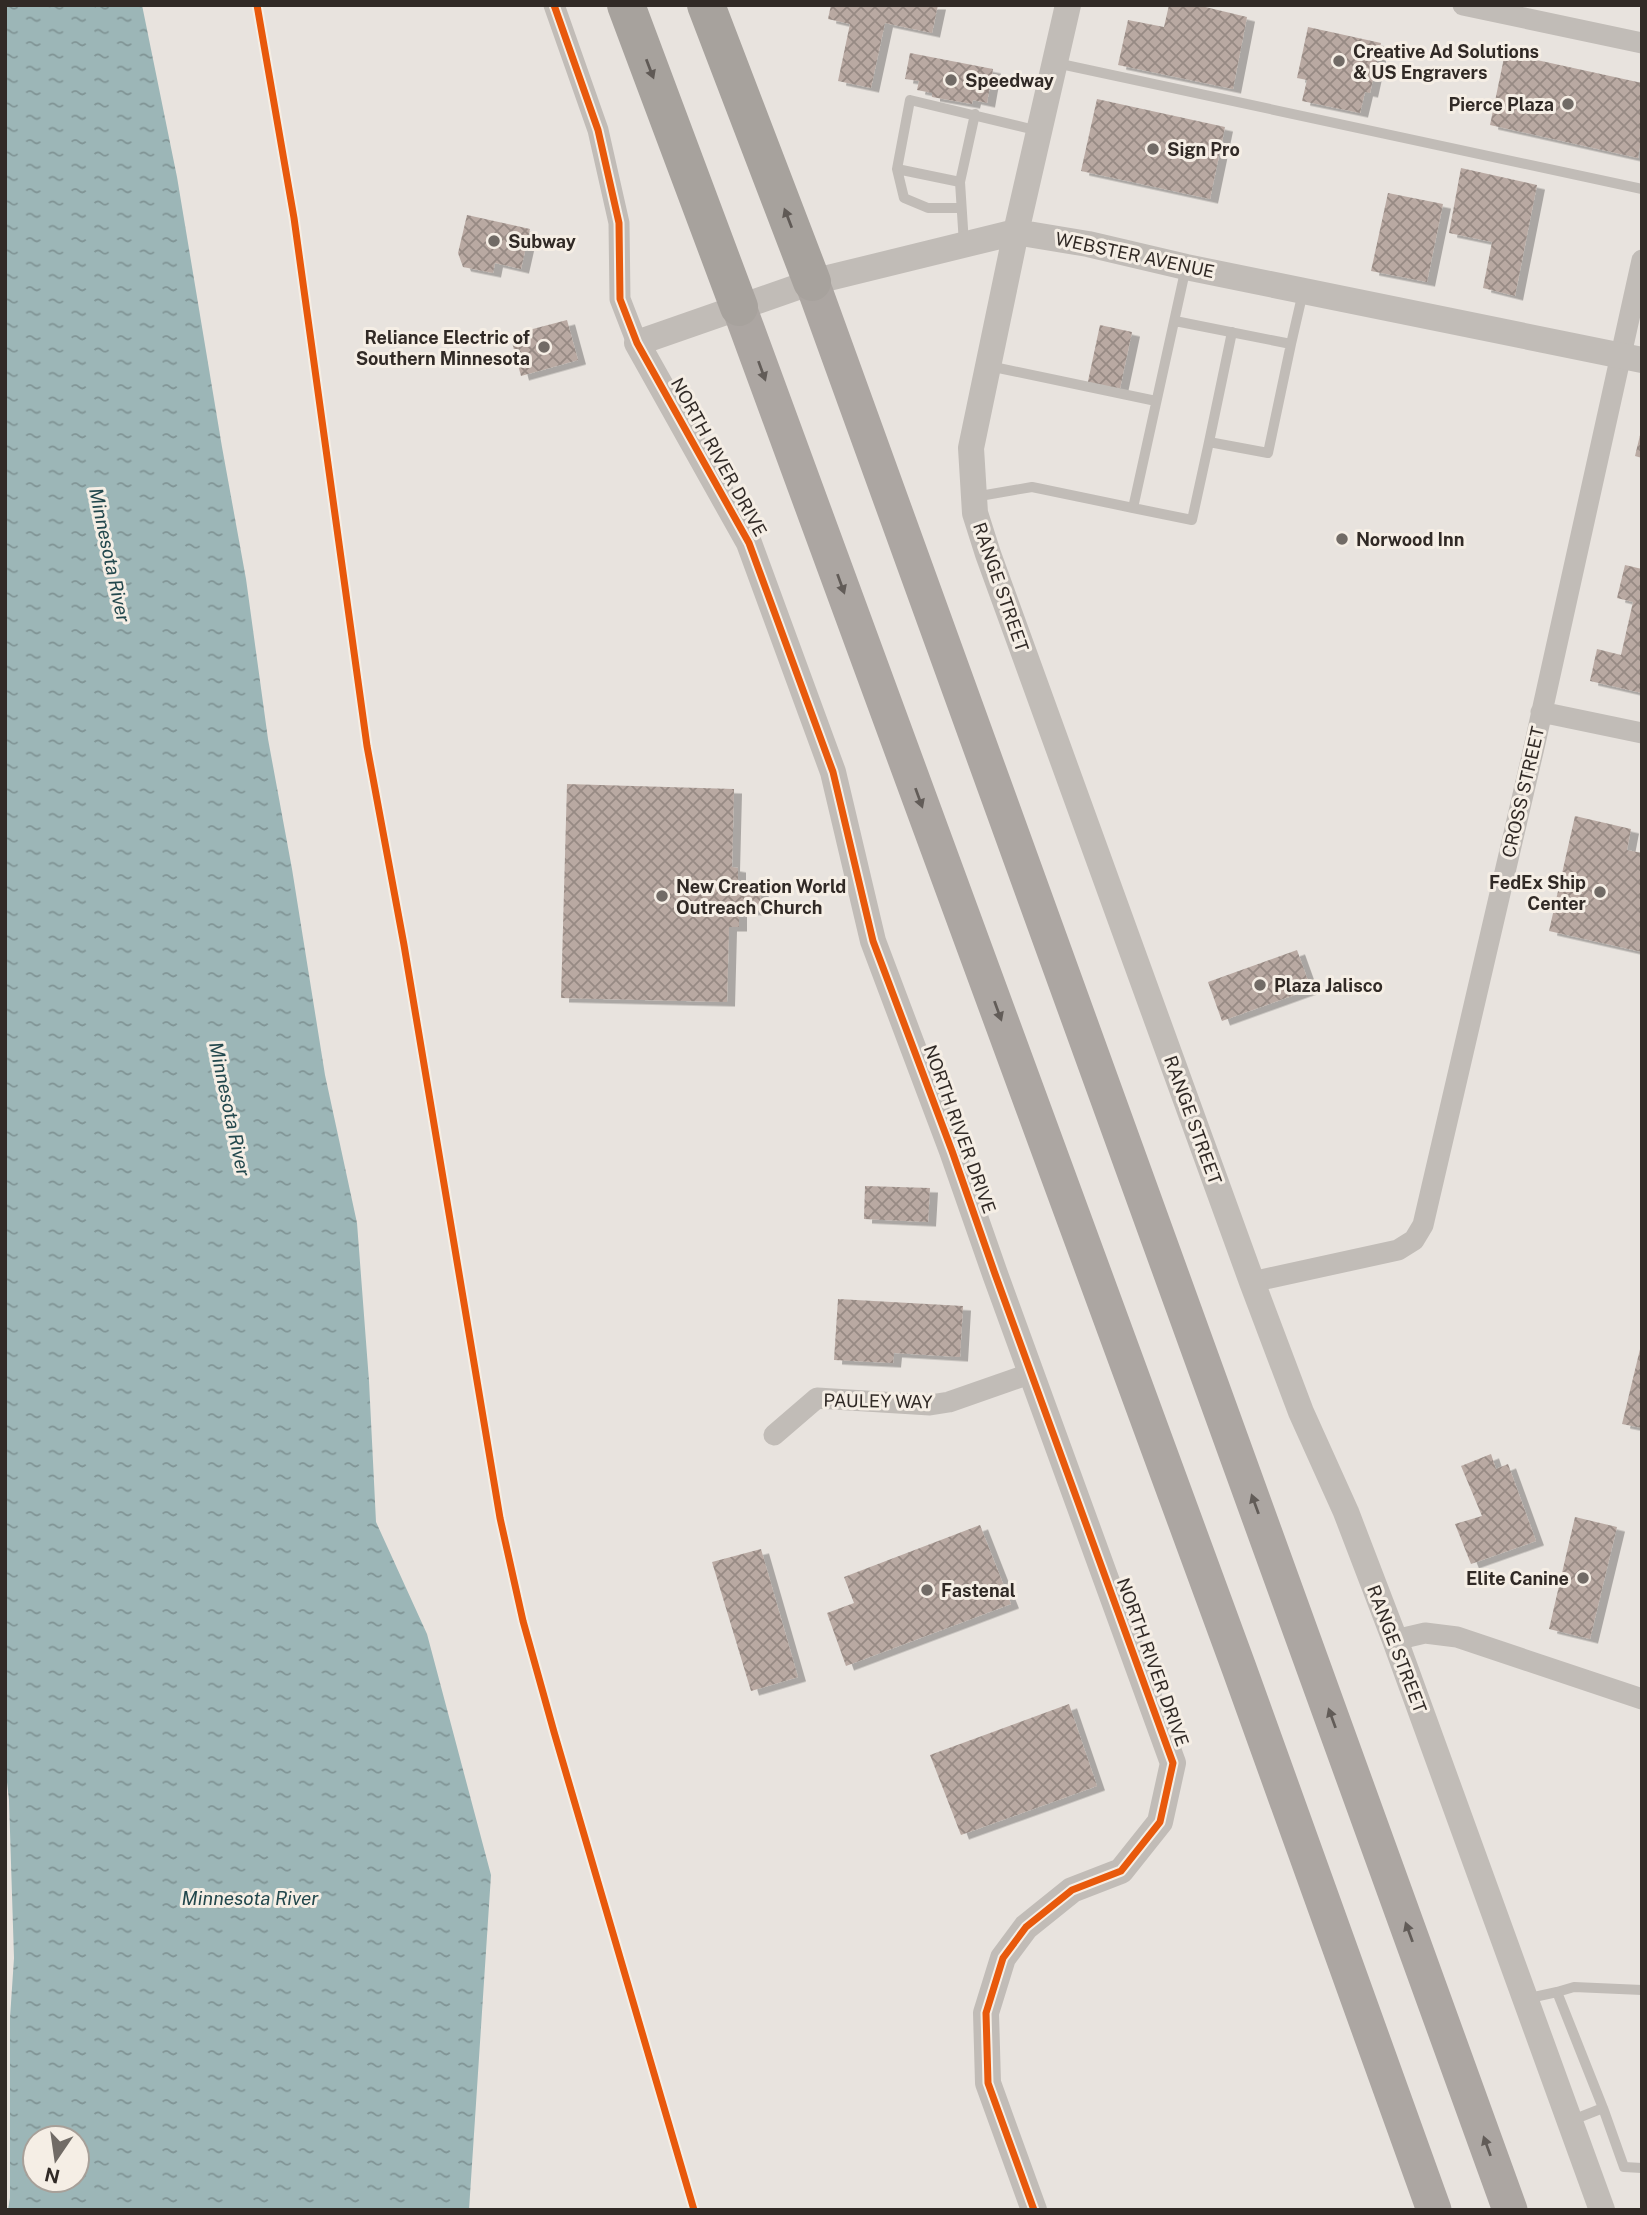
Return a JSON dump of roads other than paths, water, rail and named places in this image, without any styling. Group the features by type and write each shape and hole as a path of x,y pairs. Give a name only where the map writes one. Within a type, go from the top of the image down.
{"highway":[{"path":"626,5 1239,1668 1434,2210"},
{"path":"706,5 812,282 1510,2210"}],"street":[{"name":"NORTH RIVER DRIVE","path":"554,5 598,130 619,223 620,299 637,343 749,543 833,772 873,941 952,1151 1173,1763 1160,1822 1121,1871 1072,1890 1026,1927 1003,1958 986,2013 988,2082 1034,2210"},
{"name":"RANGE STREET","path":"1068,5 1016,232 971,448 975,513 1252,1282 1301,1412 1346,1512 1395,1640 1602,2210"},
{"path":"1463,5 1642,43"},
{"name":"WEBSTER AVENUE","path":"637,343 812,282 1016,232 1088,244 1186,267 1631,358"},
{"name":"CROSS STREET","path":"1252,1282 1398,1250 1414,1240 1423,1225 1541,712 1631,358 1642,260"},
{"path":"1541,712 1642,733"},
{"name":"PAULEY WAY","path":"774,1435 817,1398 930,1405 949,1402 1032,1373"},
{"path":"1395,1640 1424,1633 1457,1637 1642,1699"}],"lane":[{"path":"1055,63 1642,189"},
{"path":"960,208 928,208 904,198 897,169 908,137 911,100 1039,131"},
{"path":"964,244 960,182 963,148 975,114"},
{"path":"897,169 960,182"},
{"path":"1133,508 1186,267"},
{"path":"1209,442 1268,453 1290,344 1304,291"},
{"path":"1175,321 1290,344"},
{"path":"974,497 1032,487 1192,520 1232,332"},
{"path":"989,366 1156,401"},
{"path":"1525,1999 1574,1987 1642,1990"},
{"path":"1557,1992 1624,2167 1642,2168"},
{"path":"1570,2121 1603,2108"}],"water":[{"name":"Minnesota River","path":"5,5 142,5 177,177 246,579 268,739 325,1075 357,1223 376,1522 427,1634 491,1875 469,2210 8,2210 10,2018 14,1958 9,1800 5,1764"}],"place":[{"name":"Creative Ad Solutions & US Engravers","path":"1339,61"},
{"name":"Speedway","path":"951,80"},
{"name":"Pierce Plaza","path":"1568,104"},
{"name":"Sign Pro","path":"1153,149"},
{"name":"Subway","path":"494,241"},
{"name":"Reliance Electric of Southern Minnesota","path":"544,347"},
{"name":"Norwood Inn","path":"1342,539"},
{"name":"FedEx Ship Center","path":"1600,892"},
{"name":"New Creation World Outreach Church","path":"662,896"},
{"name":"Plaza Jalisco","path":"1260,985"},
{"name":"Elite Canine","path":"1583,1578"},
{"name":"Fastenal","path":"927,1590"}]}
